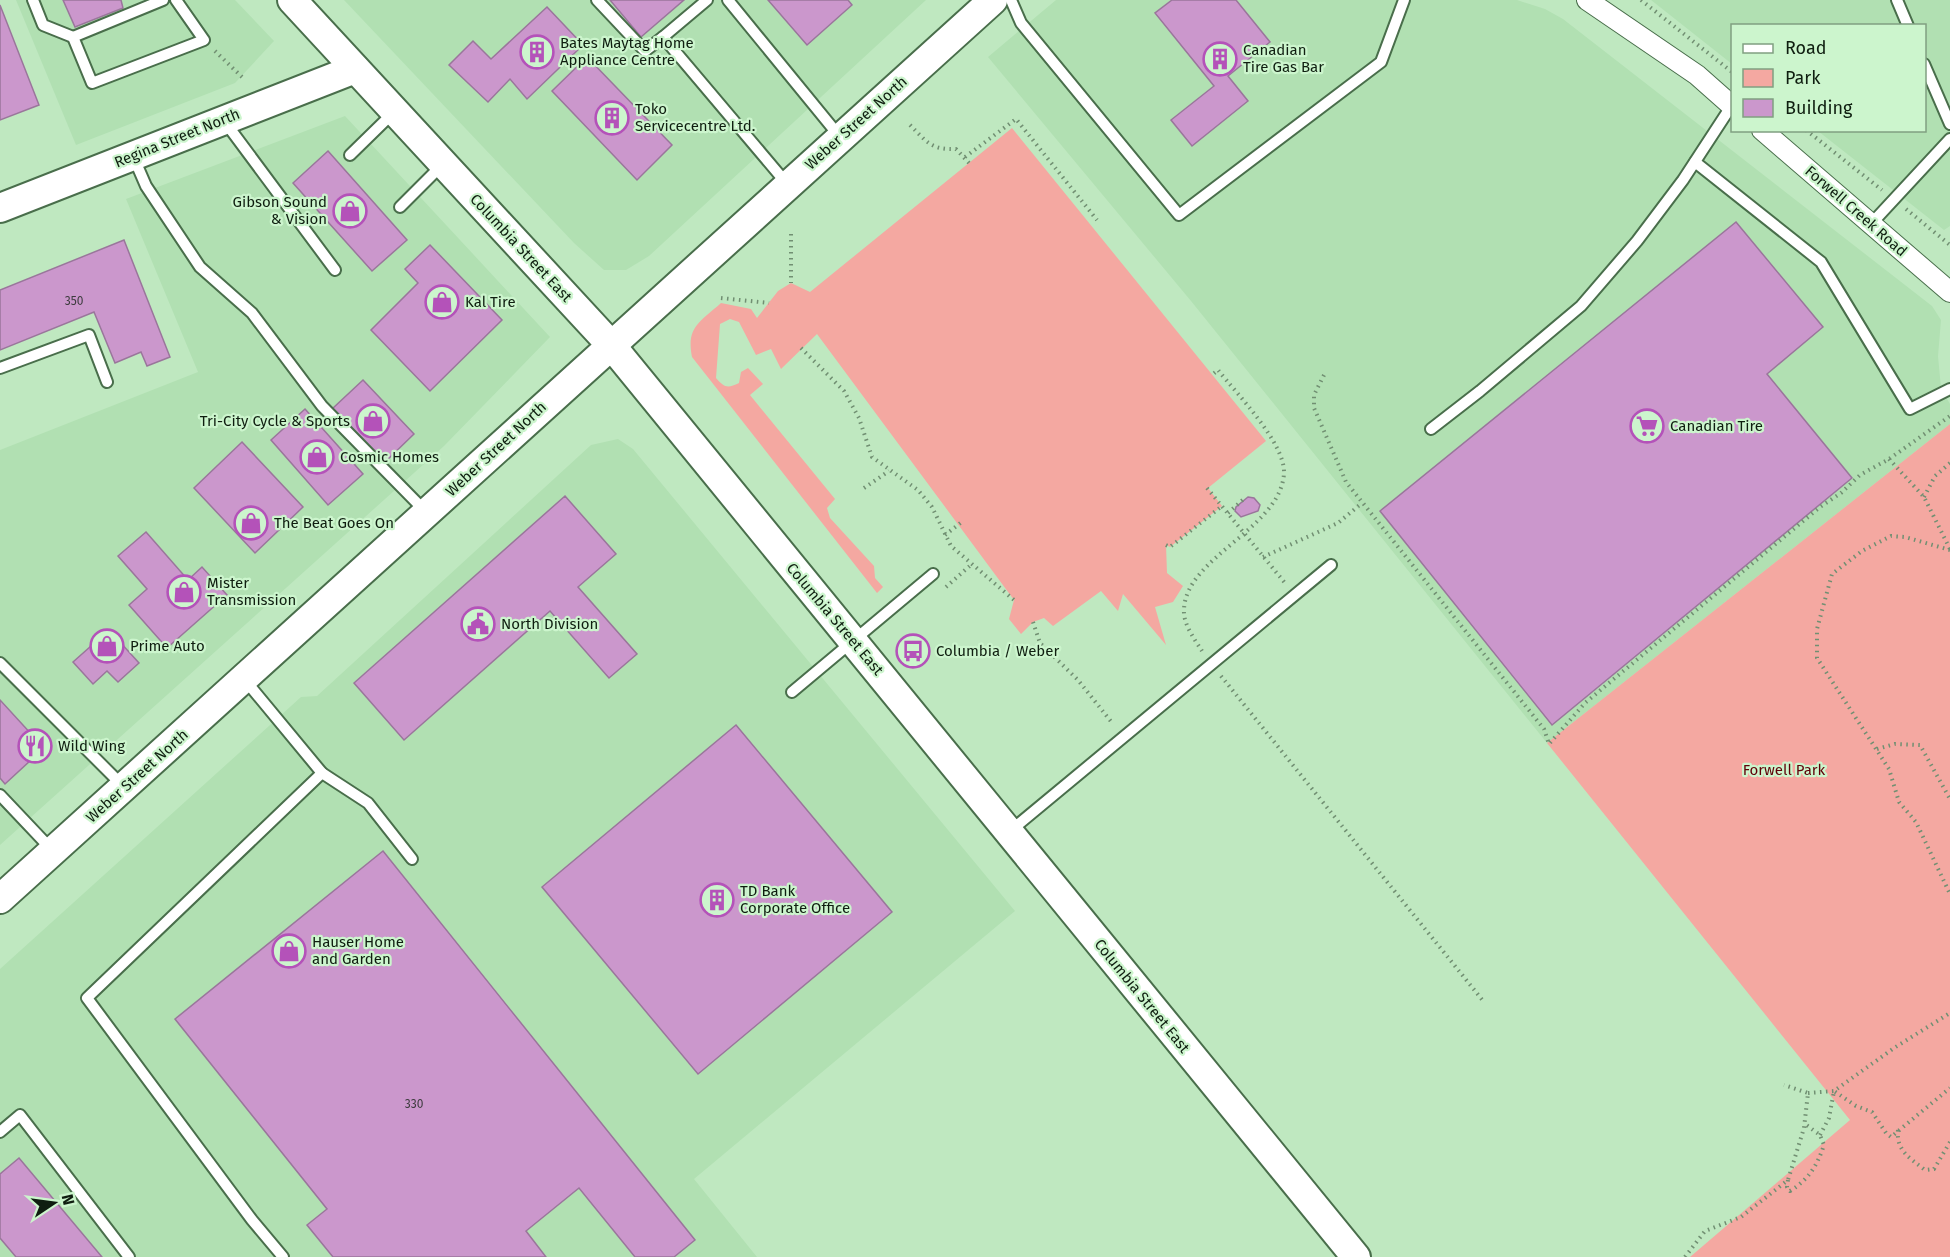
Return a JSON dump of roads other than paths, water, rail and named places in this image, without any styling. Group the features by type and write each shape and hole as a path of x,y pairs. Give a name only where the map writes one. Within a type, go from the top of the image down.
{"main road":[{"name":"Columbia Street East","path":"292,0 610,345 1356,1257"},
{"name":"Weber Street North","path":"0,899 245,680 610,345 993,0"},
{"name":"Regina Street North","path":"0,208 355,69"}],"street":[{"path":"1587,0 1696,75 1731,104"},
{"name":"Forwell Creek Road","path":"1764,132 1950,292"}],"lane":[{"path":"33,0 43,25 73,37 163,0"},
{"path":"73,37 92,83 204,40 176,0"},
{"path":"597,0 645,51 707,0"},
{"path":"728,0 840,137"},
{"path":"1011,0 1021,23 1179,215 1381,62 1404,0"},
{"path":"1897,0 1907,24"},
{"path":"663,37 788,185"},
{"path":"1926,69 1950,124"},
{"path":"1431,429 1480,392 1581,306 1637,242 1695,162 1731,107"},
{"path":"350,155 395,112"},
{"path":"223,119 335,270"},
{"path":"1872,224 1950,139"},
{"path":"133,156 146,186 201,267 252,313 322,406 427,513"},
{"path":"1695,162 1821,262 1910,409 1950,389"},
{"path":"400,207 443,164"},
{"path":"0,368 89,335 107,382"},
{"path":"1009,832 1331,565"},
{"path":"792,692 933,574"},
{"path":"0,663 125,787"},
{"path":"245,680 322,773 368,803 412,859"},
{"path":"283,1257 252,1220 87,998 322,773"},
{"path":"0,795 53,852"},
{"path":"0,1132 20,1115 129,1257"}],"place":[{"name":"Bates Maytag Home Appliance Centre","path":"537,52"},
{"name":"Canadian Tire Gas Bar","path":"1220,59"},
{"name":"Toko Servicecentre Ltd.","path":"612,118"},
{"name":"Gibson Sound & Vision","path":"350,211"},
{"name":"Kal Tire","path":"442,302"},
{"name":"Tri-City Cycle & Sports","path":"373,421"},
{"name":"Canadian Tire","path":"1647,426"},
{"name":"Cosmic Homes","path":"317,457"},
{"name":"The Beat Goes On","path":"251,523"},
{"name":"Mister Transmission","path":"184,592"},
{"name":"North Division","path":"478,624"},
{"name":"Prime Auto","path":"107,646"},
{"name":"Columbia / Weber","path":"913,651"},
{"name":"Wild Wing","path":"35,746"},
{"name":"TD Bank Corporate Office","path":"717,900"},
{"name":"Hauser Home and Garden","path":"289,951"}],"park label":[{"name":"Forwell Park","path":"1784,770"}]}
